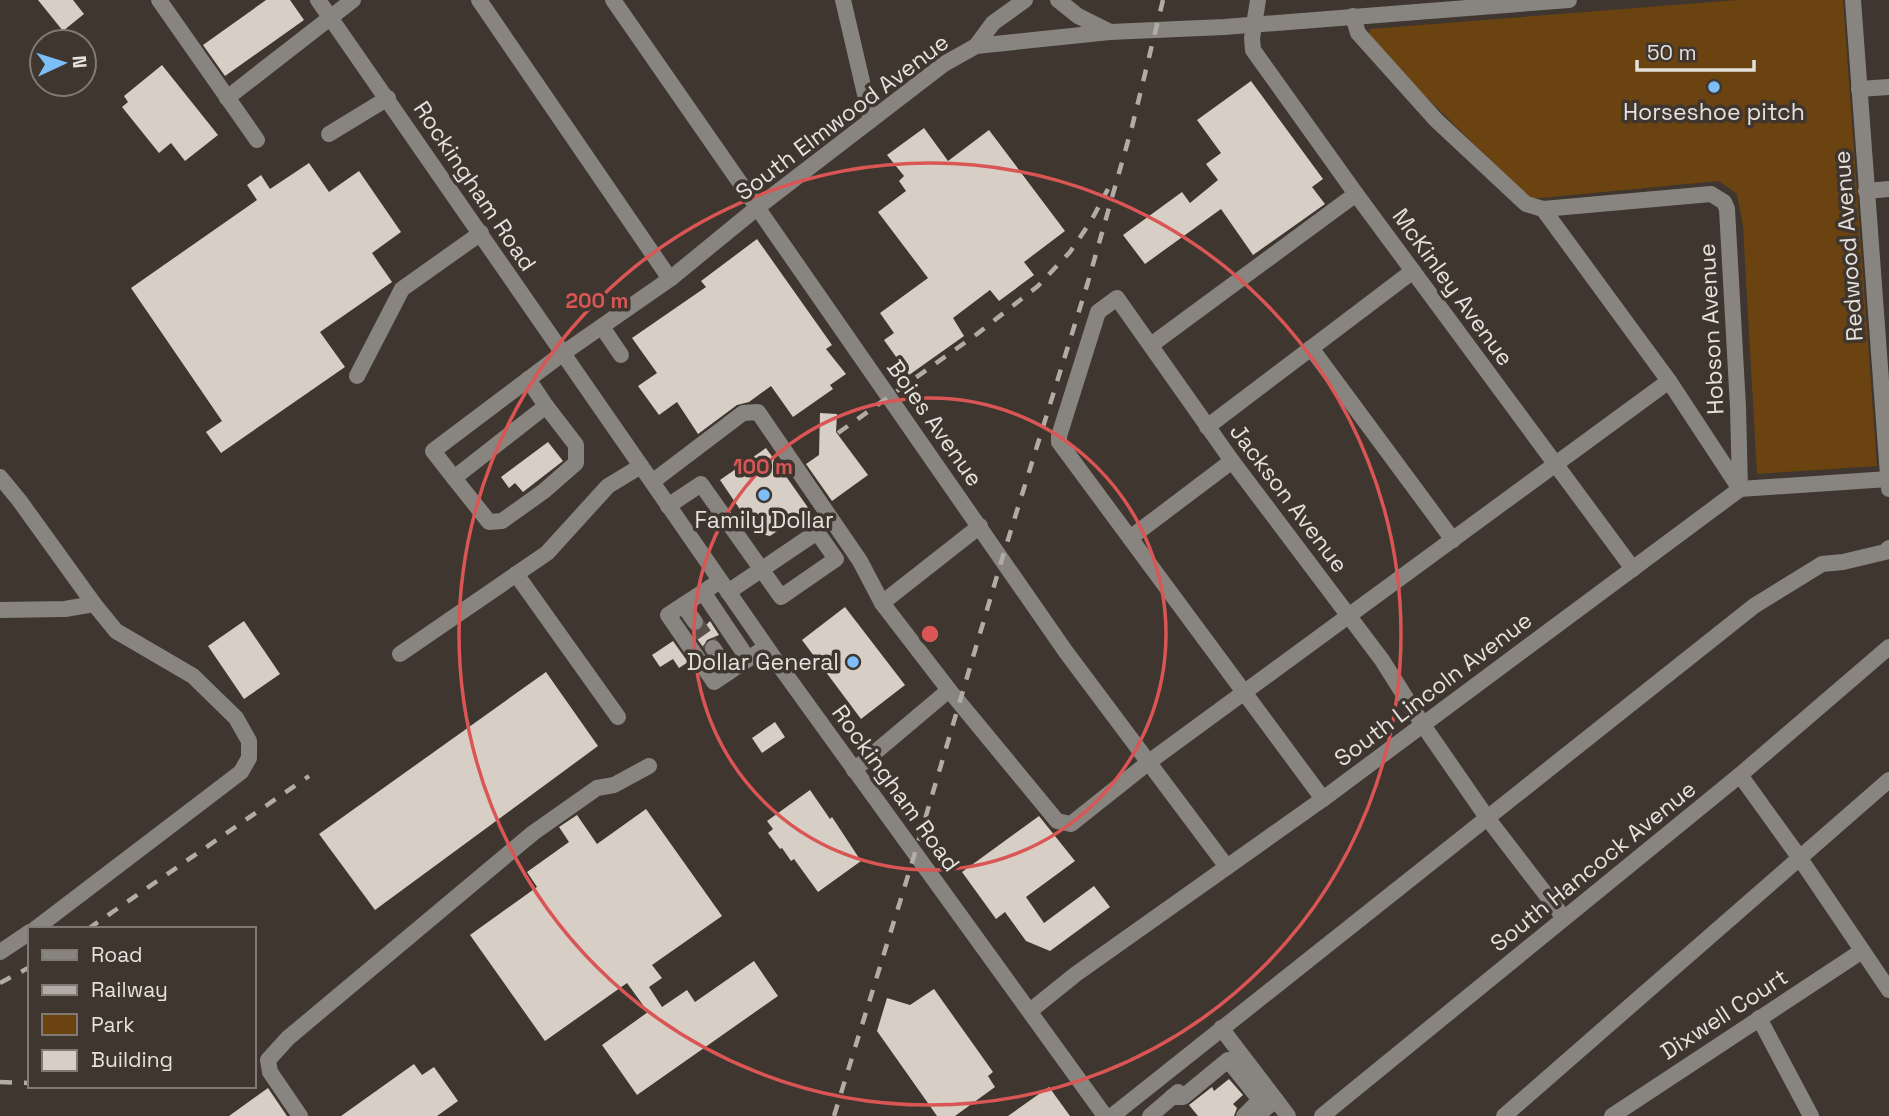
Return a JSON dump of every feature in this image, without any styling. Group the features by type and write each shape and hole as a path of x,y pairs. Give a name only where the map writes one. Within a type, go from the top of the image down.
{"street":[{"path":"159,0 257,140"},
{"name":"Rockingham Road","path":"318,0 766,647 1105,1116"},
{"path":"227,98 353,0"},
{"path":"479,0 670,279"},
{"name":"Boies Avenue","path":"613,0 1066,652 1227,867"},
{"path":"843,0 871,120"},
{"path":"976,46 993,23 1026,0"},
{"path":"1058,0 1078,16 1110,32"},
{"name":"McKinley Avenue","path":"1258,0 1253,50 1633,569"},
{"name":"South Elmwood Avenue","path":"453,478 433,451 562,354 670,279 758,207 944,64 976,46 1110,32 1254,25 1569,0"},
{"name":"Redwood Avenue","path":"1853,0 1889,489"},
{"path":"1353,16 1358,33 1436,120 1526,204 1543,209 1669,381 1740,489 1889,479"},
{"path":"1859,89 1889,86"},
{"path":"329,134 388,99"},
{"path":"1866,191 1889,189"},
{"path":"1151,345 1356,194"},
{"name":"Hobson Avenue","path":"1543,209 1711,194 1724,202 1727,209 1740,489"},
{"path":"357,376 402,289 481,233"},
{"path":"1207,427 1413,271"},
{"name":"Jackson Avenue","path":"1130,538 1059,442 1098,312 1116,298 1207,427 1382,660 1423,726 1488,819 1564,918"},
{"path":"602,327 621,355"},
{"path":"1311,348 1453,540"},
{"path":"528,379 576,445 576,463 544,491 502,521 489,522 453,478 546,406"},
{"path":"652,482 743,413 758,412 860,561 882,603 949,690 1057,821 1071,824 1149,762 1669,381"},
{"path":"1232,461 1130,538 1323,799"},
{"path":"400,654 547,553 608,486 640,466"},
{"path":"0,477 116,631 193,676 236,718 249,741 249,758 241,772 37,927"},
{"path":"668,506 701,484 762,570 780,597 836,559 817,532 762,570 703,592 668,615 714,682 766,647"},
{"name":"South Lincoln Avenue","path":"1030,1011 1076,974 1423,726 1740,489"},
{"path":"882,603 979,526"},
{"path":"1112,1116 1754,606 1822,564 1885,552 1889,548"},
{"path":"516,574 618,717"},
{"path":"703,592 748,659"},
{"path":"0,611 65,609 94,604"},
{"path":"683,605 695,622"},
{"name":"South Hancock Avenue","path":"1322,1116 1740,775 1889,647"},
{"path":"713,648 729,672"},
{"path":"854,770 949,690"},
{"path":"300,1116 270,1072 268,1060 288,1038 533,833 597,788 614,785 649,766"},
{"path":"1740,775 1889,990"},
{"path":"1504,1116 1889,780"},
{"path":"0,952 28,933"},
{"name":"Dixwell Court","path":"1612,1116 1862,951"},
{"path":"1759,1018 1811,1116"},
{"path":"1220,1028 1288,1116"},
{"path":"1150,1116 1234,1046"},
{"path":"1172,1097 1183,1097 1228,1060 1260,1100 1244,1116"},
{"path":"1256,1116 1276,1100"}],"green space":[{"path":"1738,0 1843,0 1877,466 1757,474 1743,226 1737,194 1719,181 1530,199 1368,40 1370,29"}],"building":[{"path":"38,0 73,0 84,14 67,28 61,28"},
{"path":"266,0 290,0 304,20 225,76 203,45"},
{"path":"162,65 218,135 185,161 171,143 159,153 122,107 128,102 124,96"},
{"path":"1251,81 1323,179 1312,187 1325,204 1253,255 1221,209 1145,264 1123,235 1182,192 1190,203 1218,180 1206,164 1221,153 1197,120"},
{"path":"924,128 948,161 989,130 1065,231 1024,262 1034,275 999,301 990,290 953,318 964,336 909,375 884,340 894,333 880,313 928,278 878,212 906,191 899,181 904,176 887,155"},
{"path":"309,163 329,192 359,171 401,232 372,253 392,282 320,332 345,367 221,453 206,432 222,421 131,288 257,200 247,185 261,175 270,189"},
{"path":"757,239 832,345 826,349 846,374 830,385 833,389 793,417 771,386 749,402 737,405 698,434 677,402 659,415 638,386 657,373 632,338 706,287 701,281"},
{"path":"820,413 837,414 836,432 868,475 832,501 806,464 819,455"},
{"path":"548,442 563,461 523,492 515,483 509,488 501,477"},
{"name":"Family Dollar","path":"766,448 809,509 770,536 756,533 720,480"},
{"name":"Dollar General","path":"845,607 905,685 861,719 802,640"},
{"path":"244,621 280,674 244,699 208,646"},
{"path":"710,621 719,635 707,640 703,647 692,632 700,631"},
{"path":"673,641 688,662 679,668 673,659 660,667 652,655"},
{"path":"546,672 598,746 375,910 319,834"},
{"path":"775,722 785,737 762,753 752,738"},
{"path":"810,790 830,819 832,817 861,861 818,892 794,859 791,861 768,833 773,829 767,821"},
{"path":"646,809 722,916 652,965 662,978 649,987 662,1007 687,990 695,1002 754,961 778,996 637,1095 602,1045 648,1012 627,983 545,1041 470,935 537,887 527,872 569,842 559,827 577,815 597,844"},
{"path":"1039,816 1075,861 1026,897 1044,923 1094,886 1110,907 1050,951 1026,941 1005,912 996,919 962,872"},
{"path":"934,989 993,1072 988,1076 995,1087 955,1116 937,1116 877,1031 887,998 910,1005"},
{"path":"414,1064 422,1075 434,1067 458,1101 437,1116 341,1116"},
{"path":"1229,1079 1243,1095 1233,1104 1237,1108 1234,1116 1198,1116 1189,1105 1212,1087 1214,1091"},
{"path":"1049,1087 1070,1116 1008,1116"},
{"path":"268,1088 287,1116 229,1116"}],"tunnel":[{"path":"695,622 713,648"}],"railway":[{"path":"834,1116 1088,282 1132,127 1163,0"},
{"path":"838,433 977,334 1038,286 1070,252 1108,189"},
{"path":"91,927 309,776"},
{"path":"0,983 28,968"},
{"path":"0,1082 28,1083"}],"place":[{"name":"Horseshoe pitch","path":"1714,87"},
{"name":"Family Dollar","path":"764,495"},
{"name":"Dollar General","path":"853,662"}]}
